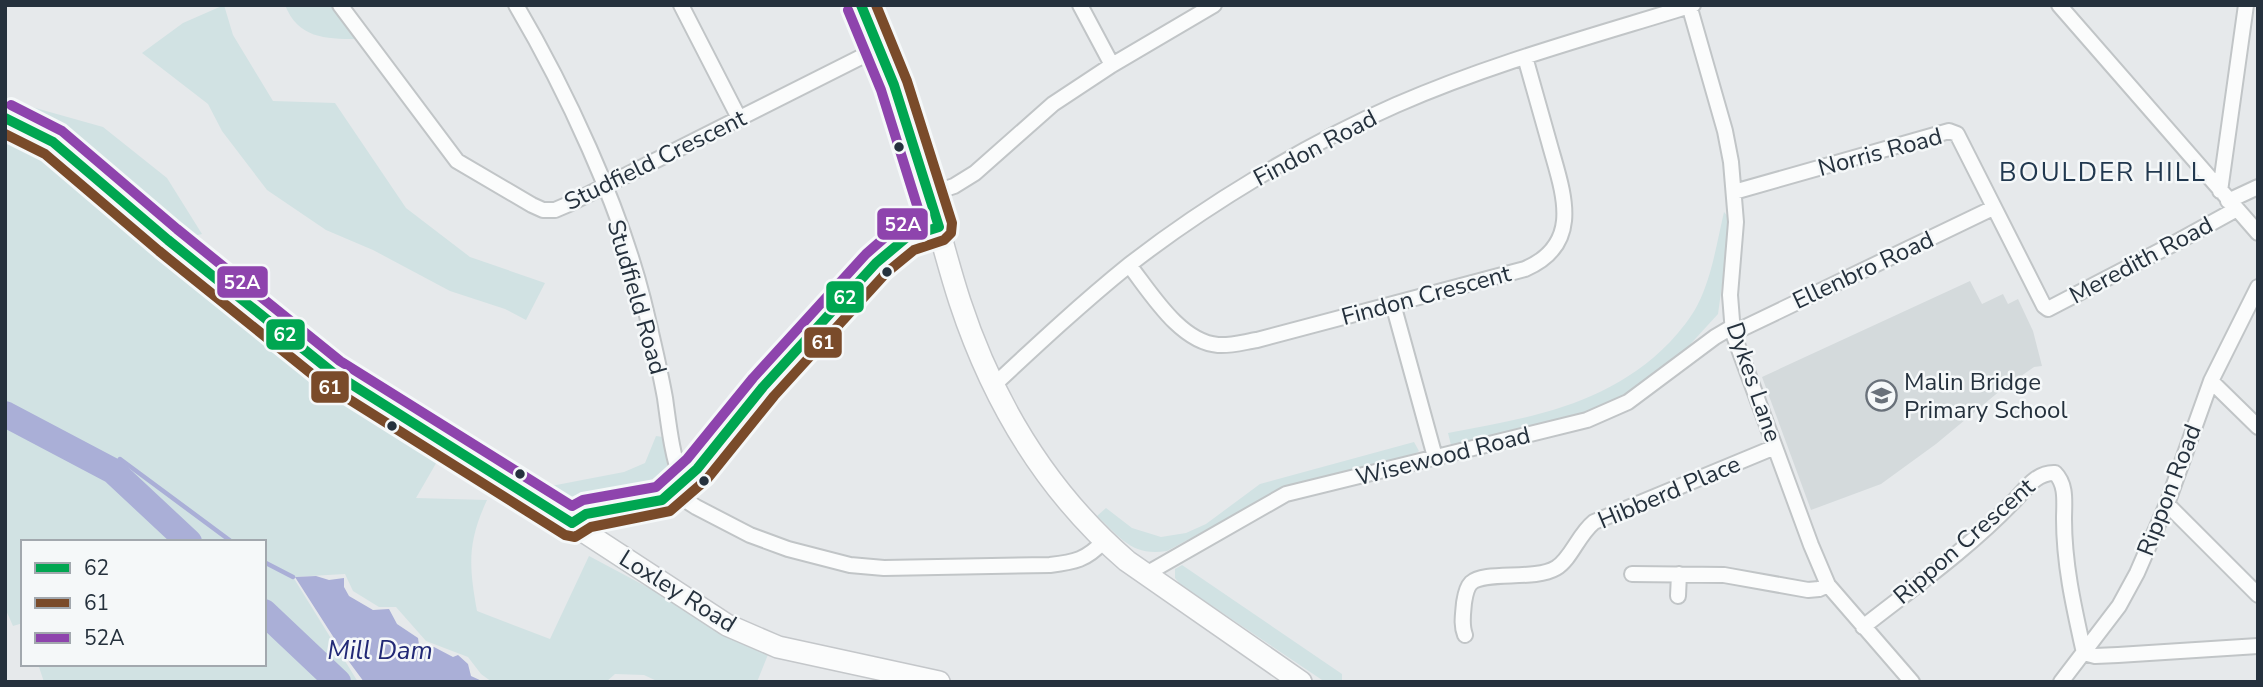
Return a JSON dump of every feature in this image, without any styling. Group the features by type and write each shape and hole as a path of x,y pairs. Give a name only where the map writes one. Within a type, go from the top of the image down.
{"main road":[{"path":"861,5 898,96 940,227 959,299 975,343 1024,442 1058,490 1104,541 1127,561 1301,682"},
{"name":"Loxley Road","path":"5,118 53,142 168,240 332,372 572,523 727,625 757,639 805,653 939,682"}],"street":[{"name":"Studfield Crescent","path":"340,5 448,150 465,167 521,200 543,209 555,210 879,48"},
{"name":"Studfield Road","path":"516,5 582,134 604,185 642,296 664,397 678,485"},
{"path":"681,5 739,118"},
{"path":"1080,5 1112,65"},
{"path":"930,194 954,186 975,173 1053,104 1112,65 1214,5"},
{"path":"2059,5 2258,233"},
{"path":"2228,201 2246,5"},
{"name":"Findon Road","path":"994,385 1087,300 1164,239 1245,185 1319,144 1394,106 1459,79 1690,6"},
{"name":"Dykes Lane","path":"1690,6 1725,131 1734,192 1736,222 1730,295 1733,330 1811,545 1828,584 1912,682"},
{"name":"Findon Crescent","path":"1129,265 1186,333 1216,345 1257,340 1525,270 1538,264 1558,242 1563,229 1564,197 1525,57"},
{"name":"Norris Road","path":"1734,192 1949,131 1957,134 1993,208 2048,309"},
{"name":"Meredith Road","path":"2048,309 2175,243 2228,201 2258,187"},
{"name":"Ellenbro Road","path":"1733,330 1993,208"},
{"path":"572,523 586,514 662,499 713,450 808,335 876,263 907,237 940,227"},
{"name":"Rippon Road","path":"2061,682 2119,606 2131,584 2167,504 2211,381 2258,287"},
{"path":"1393,304 1436,457"},
{"name":"Wisewood Road","path":"1146,574 1286,494 1587,420 1628,402 1715,337 1733,330"},
{"path":"2211,381 2258,426"},
{"name":"Hibberd Place","path":"1465,635 1462,627 1463,615 1468,586 1473,581 1543,574 1558,567 1584,530 1594,522 1775,447"},
{"name":"Rippon Crescent","path":"1863,627 1961,549 2034,480 2045,472 2055,473 2064,490 2068,583 2084,653"},
{"path":"678,485 682,498 750,535 788,550 850,565 884,568 1050,565 1075,562 1093,552 1104,541"},
{"path":"2167,504 2258,594"},
{"path":"1632,574 1724,575 1808,590 1819,589 1828,584"},
{"path":"1678,596 1679,574"},
{"path":"2084,653 2118,656 2258,646"}],"shaded area":[{"path":"224,5 233,35 273,101 335,103 406,208 470,257 545,283 526,320 505,309 450,291 373,250 326,230 267,190 222,131 208,104 142,53 183,23"},
{"path":"285,5 333,5 356,39 323,37 305,30 297,24"},
{"path":"7,100 103,127 167,178 202,234 189,237 54,125 5,104"},
{"path":"5,129 47,149 170,249 308,371 442,453 416,498 487,500 480,515 471,555 477,611 550,639 589,556 769,652 757,682 659,682 644,675 615,674 606,682 492,682 481,674 468,657 426,641 396,607 379,607 353,591 345,574 293,577 358,682 44,682 39,666 266,666 266,540 21,540 21,624 13,626 5,608"},
{"path":"1724,212 1729,218 1718,314 1685,350 1636,390 1590,412 1451,445 1448,433 1509,421 1567,405 1595,395 1646,363 1674,338 1698,304 1711,270"},
{"name":"Malin Bridge Primary School","path":"1970,281 1982,304 2003,294 2008,304 2018,299 2033,331 2042,366 2034,367 2001,390 1936,444 1881,484 1811,510 1762,377"},
{"path":"656,436 663,437 667,467 665,476 647,490 632,495 581,498 556,495 551,486 624,472 645,463"},
{"path":"1414,442 1419,451 1409,458 1281,490 1167,551 1145,551 1128,544 1097,516 1106,508 1132,528 1161,537 1186,533 1206,524 1260,484"},
{"path":"1182,565 1342,674 1342,682 1325,682 1181,585 1175,578 1175,569"}],"water":[{"name":"Mill Dam","path":"316,576 329,580 344,578 344,587 349,596 373,610 389,609 397,624 418,638 419,645 428,650 434,647 453,657 458,655 468,664 471,676 484,682 364,682 295,577"}],"waterway":[{"path":"5,414 113,471 187,540"},
{"path":"113,471 120,459 229,540"},
{"path":"266,563 293,577"},
{"path":"266,614 338,682"}],"transit line":[{"name":"62","path":"5,118 53,142 168,240 332,372 572,523 586,514 662,500 697,469 763,387 876,263 907,237 939,227 894,85 861,5"},
{"name":"61","path":"5,134 45,154 159,251 323,383 565,535 575,537 591,527 670,511 707,479 774,396 886,273 914,250 944,240 951,233 952,223 907,81 876,5"},
{"name":"52A","path":"11,105 62,131 177,229 340,361 572,506 583,500 656,487 687,459 753,378 866,254 899,225 921,218 881,90 848,10"}],"place":[{"name":"Malin Bridge Primary School","path":"1881,396"}],"district":[{"name":"BOULDER HILL","path":"2103,172"}]}
